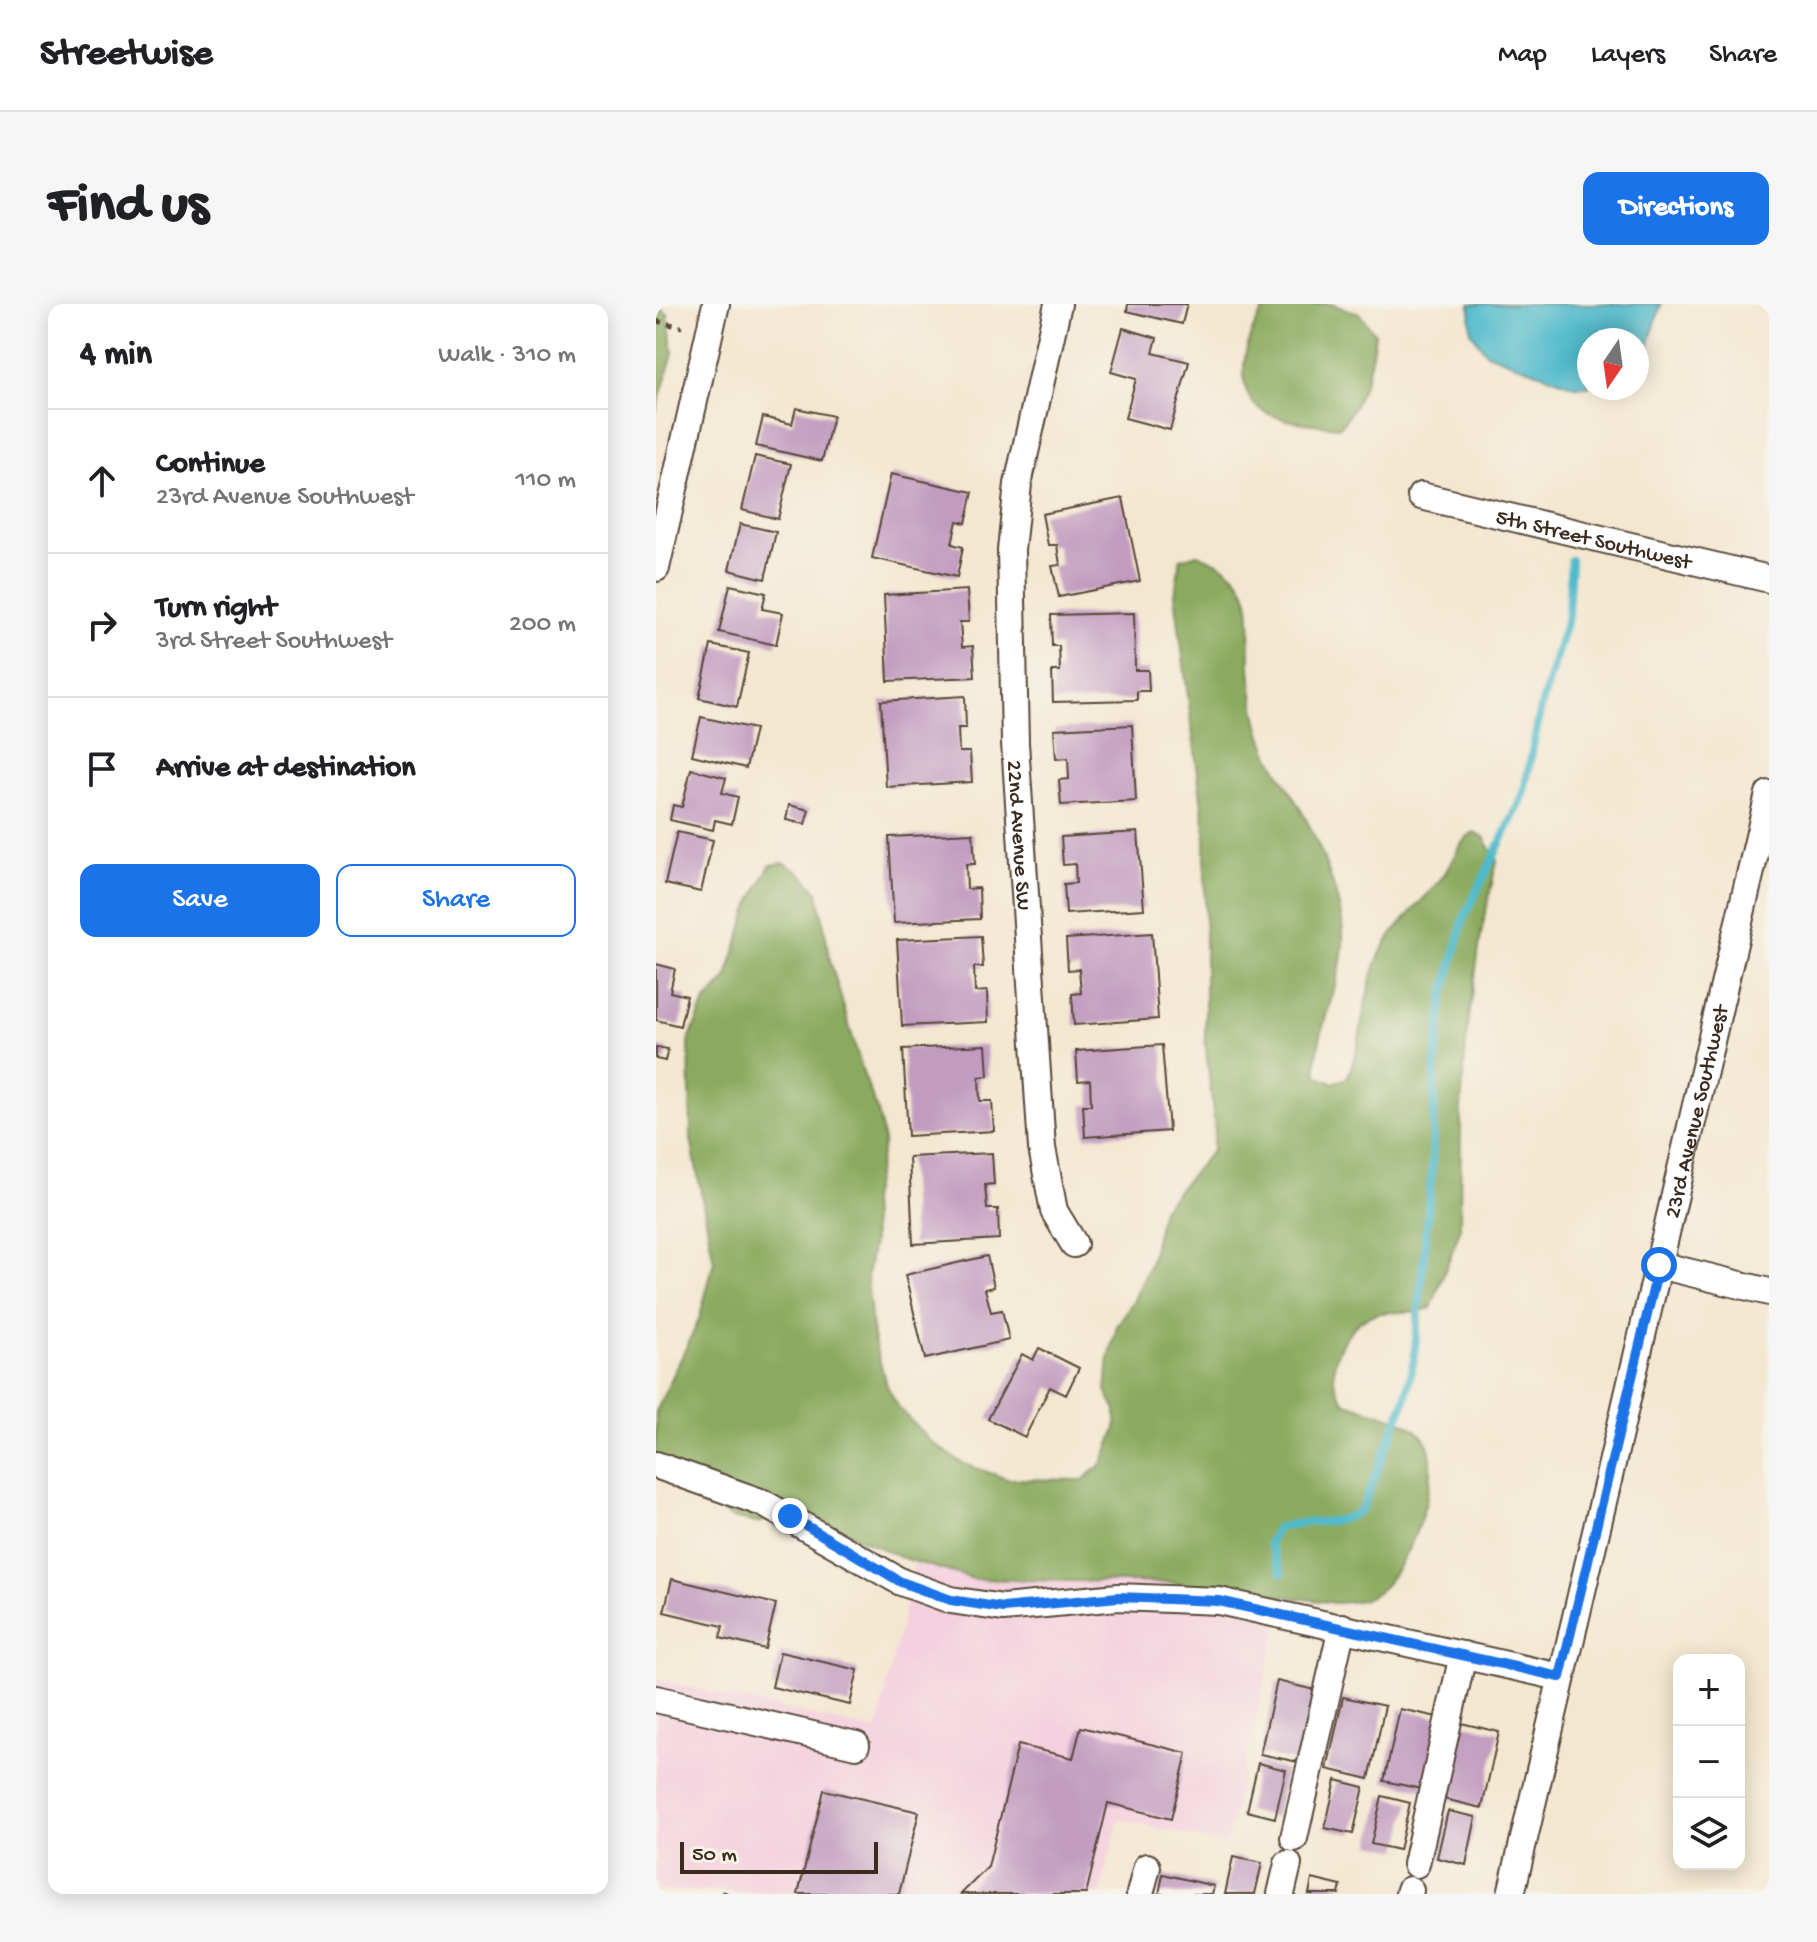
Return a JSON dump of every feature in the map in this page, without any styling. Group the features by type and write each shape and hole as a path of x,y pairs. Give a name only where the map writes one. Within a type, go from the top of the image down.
{"street":[{"path":"656,568 716,304"},
{"name":"22nd Avenue SW","path":"1058,304 1012,526 1011,635 1015,743 1043,1160 1054,1211 1074,1244"},
{"name":"5th Street Southwest","path":"1421,496 1769,579"},
{"name":"23rd Avenue Southwest","path":"1511,1894 1769,794"},
{"path":"1659,1265 1769,1292"},
{"path":"656,1465 763,1503 901,1582 951,1600 1003,1608 1118,1597 1182,1597 1256,1607 1560,1677"},
{"path":"1281,1894 1342,1627"},
{"path":"1416,1864 1463,1655"},
{"path":"656,1699 856,1745"},
{"path":"1140,1894 1147,1867"}],"path":[{"path":"656,321 682,327"}],"shaded area":[{"path":"923,1526 1281,1612 1226,1845 1119,1819 1100,1894 656,1891 656,1679 877,1731"}],"green space":[{"path":"1270,304 1331,304 1359,313 1375,334 1364,384 1340,427 1273,416 1256,406 1249,396 1245,384 1246,354 1255,324"},
{"path":"656,306 668,314 673,353 656,411"},
{"path":"1197,554 1226,567 1245,590 1250,615 1252,687 1262,735 1272,760 1312,832 1327,867 1342,919 1342,952 1320,1040 1317,1076 1333,1083 1347,1078 1371,978 1381,952 1443,876 1463,841 1474,832 1484,837 1497,860 1481,934 1467,1032 1461,1106 1460,1230 1431,1308 1381,1313 1361,1321 1340,1347 1334,1369 1335,1382 1344,1402 1401,1421 1420,1433 1426,1441 1431,1456 1431,1476 1411,1544 1400,1565 1377,1592 1362,1600 1336,1603 1177,1583 974,1579 900,1557 802,1511 757,1523 732,1518 656,1473 656,1412 699,1320 714,1262 691,1139 689,1040 705,1002 726,980 750,905 770,865 784,863 800,872 818,892 830,960 863,1073 878,1112 884,1141 871,1200 873,1242 867,1277 873,1337 886,1384 898,1407 930,1441 962,1463 1007,1479 1083,1480 1102,1464 1116,1429 1116,1410 1106,1391 1109,1358 1117,1326 1134,1300 1150,1264 1162,1209 1212,1151 1215,1131 1205,1040 1205,829 1175,595 1180,559"}],"water":[{"path":"1470,304 1661,304 1649,344 1649,328 1577,328 1577,386 1486,353 1471,332"}],"building":[{"path":"1128,304 1187,304 1182,324 1127,311"},
{"path":"1123,328 1157,338 1153,353 1189,362 1170,430 1125,418 1136,379 1111,372"},
{"path":"796,408 833,416 822,461 756,446 763,417 792,424"},
{"path":"755,456 791,464 778,519 742,510"},
{"path":"891,474 973,492 966,523 957,521 952,544 963,547 957,577 872,558"},
{"path":"1123,498 1140,581 1059,597 1052,566 1060,565 1057,545 1048,545 1042,514"},
{"path":"740,524 776,532 765,579 729,570"},
{"path":"730,585 766,593 762,609 783,613 776,645 719,632"},
{"path":"967,590 969,622 960,622 962,647 973,646 975,677 888,681 884,595"},
{"path":"1134,613 1135,670 1148,670 1149,691 1137,691 1137,700 1053,702 1052,671 1060,671 1059,646 1052,646 1051,615"},
{"path":"711,645 749,653 737,707 699,698"},
{"path":"965,696 966,728 958,728 959,752 970,752 972,782 886,787 881,701"},
{"path":"701,717 755,729 746,768 692,755"},
{"path":"1132,725 1136,801 1061,805 1059,780 1069,779 1068,758 1056,759 1054,729"},
{"path":"691,769 726,778 722,793 738,797 732,824 715,820 713,830 670,820 673,805 682,807"},
{"path":"789,805 809,810 805,824 786,820"},
{"path":"677,832 713,840 701,892 665,884"},
{"path":"1138,832 1144,909 1066,914 1064,884 1076,883 1075,864 1063,865 1061,837"},
{"path":"973,833 975,864 966,864 967,889 979,888 980,919 894,923 889,837"},
{"path":"1152,933 1158,1019 1074,1025 1072,994 1081,993 1079,969 1068,970 1066,939"},
{"path":"981,936 983,967 974,967 975,992 987,991 988,1022 902,1026 897,940"},
{"path":"656,964 675,969 670,992 687,996 680,1026 656,1020"},
{"path":"986,1045 988,1076 979,1077 980,1101 992,1101 994,1131 908,1136 903,1049"},
{"path":"1162,1045 1169,1131 1085,1137 1083,1105 1091,1105 1090,1080 1078,1081 1076,1051"},
{"path":"656,1047 668,1049 665,1061 656,1059"},
{"path":"992,1153 994,1184 985,1185 987,1209 998,1209 999,1239 913,1244 909,1157"},
{"path":"987,1256 994,1287 985,1289 991,1312 1002,1310 1009,1340 925,1359 905,1275"},
{"path":"1039,1348 1079,1368 1066,1395 1050,1387 1025,1437 988,1419 1022,1354 1033,1360"},
{"path":"672,1579 776,1604 765,1649 720,1638 723,1626 664,1612"},
{"path":"780,1652 858,1670 850,1705 772,1687"},
{"path":"1277,1681 1319,1691 1303,1763 1260,1754"},
{"path":"1343,1697 1385,1706 1369,1779 1327,1769"},
{"path":"1400,1709 1442,1718 1426,1790 1384,1781"},
{"path":"1461,1723 1499,1732 1482,1808 1444,1799"},
{"path":"1081,1727 1187,1753 1171,1819 1108,1803 1086,1894 961,1894 988,1867 1018,1745 1073,1758"},
{"path":"1258,1763 1286,1770 1275,1818 1247,1811"},
{"path":"1336,1780 1364,1787 1353,1834 1325,1828"},
{"path":"824,1790 919,1812 899,1894 798,1894"},
{"path":"1382,1796 1410,1803 1399,1850 1371,1844"},
{"path":"1448,1811 1476,1817 1466,1865 1437,1858"},
{"path":"1233,1857 1262,1863 1255,1894 1225,1894"},
{"path":"1163,1874 1214,1886 1212,1894 1159,1894"},
{"path":"1312,1879 1341,1886 1339,1894 1309,1894"}],"waterway":[{"path":"1282,1573 1269,1543 1276,1529 1298,1523 1342,1519 1362,1509 1405,1401 1414,1359 1432,1170 1435,1070 1443,1000 1464,918 1523,796 1541,707 1568,616 1571,560"}],"route":[{"path":"790,1516 901,1582 951,1600 1003,1608 1118,1597 1182,1597 1219,1601 1560,1677 1659,1265"}]}
